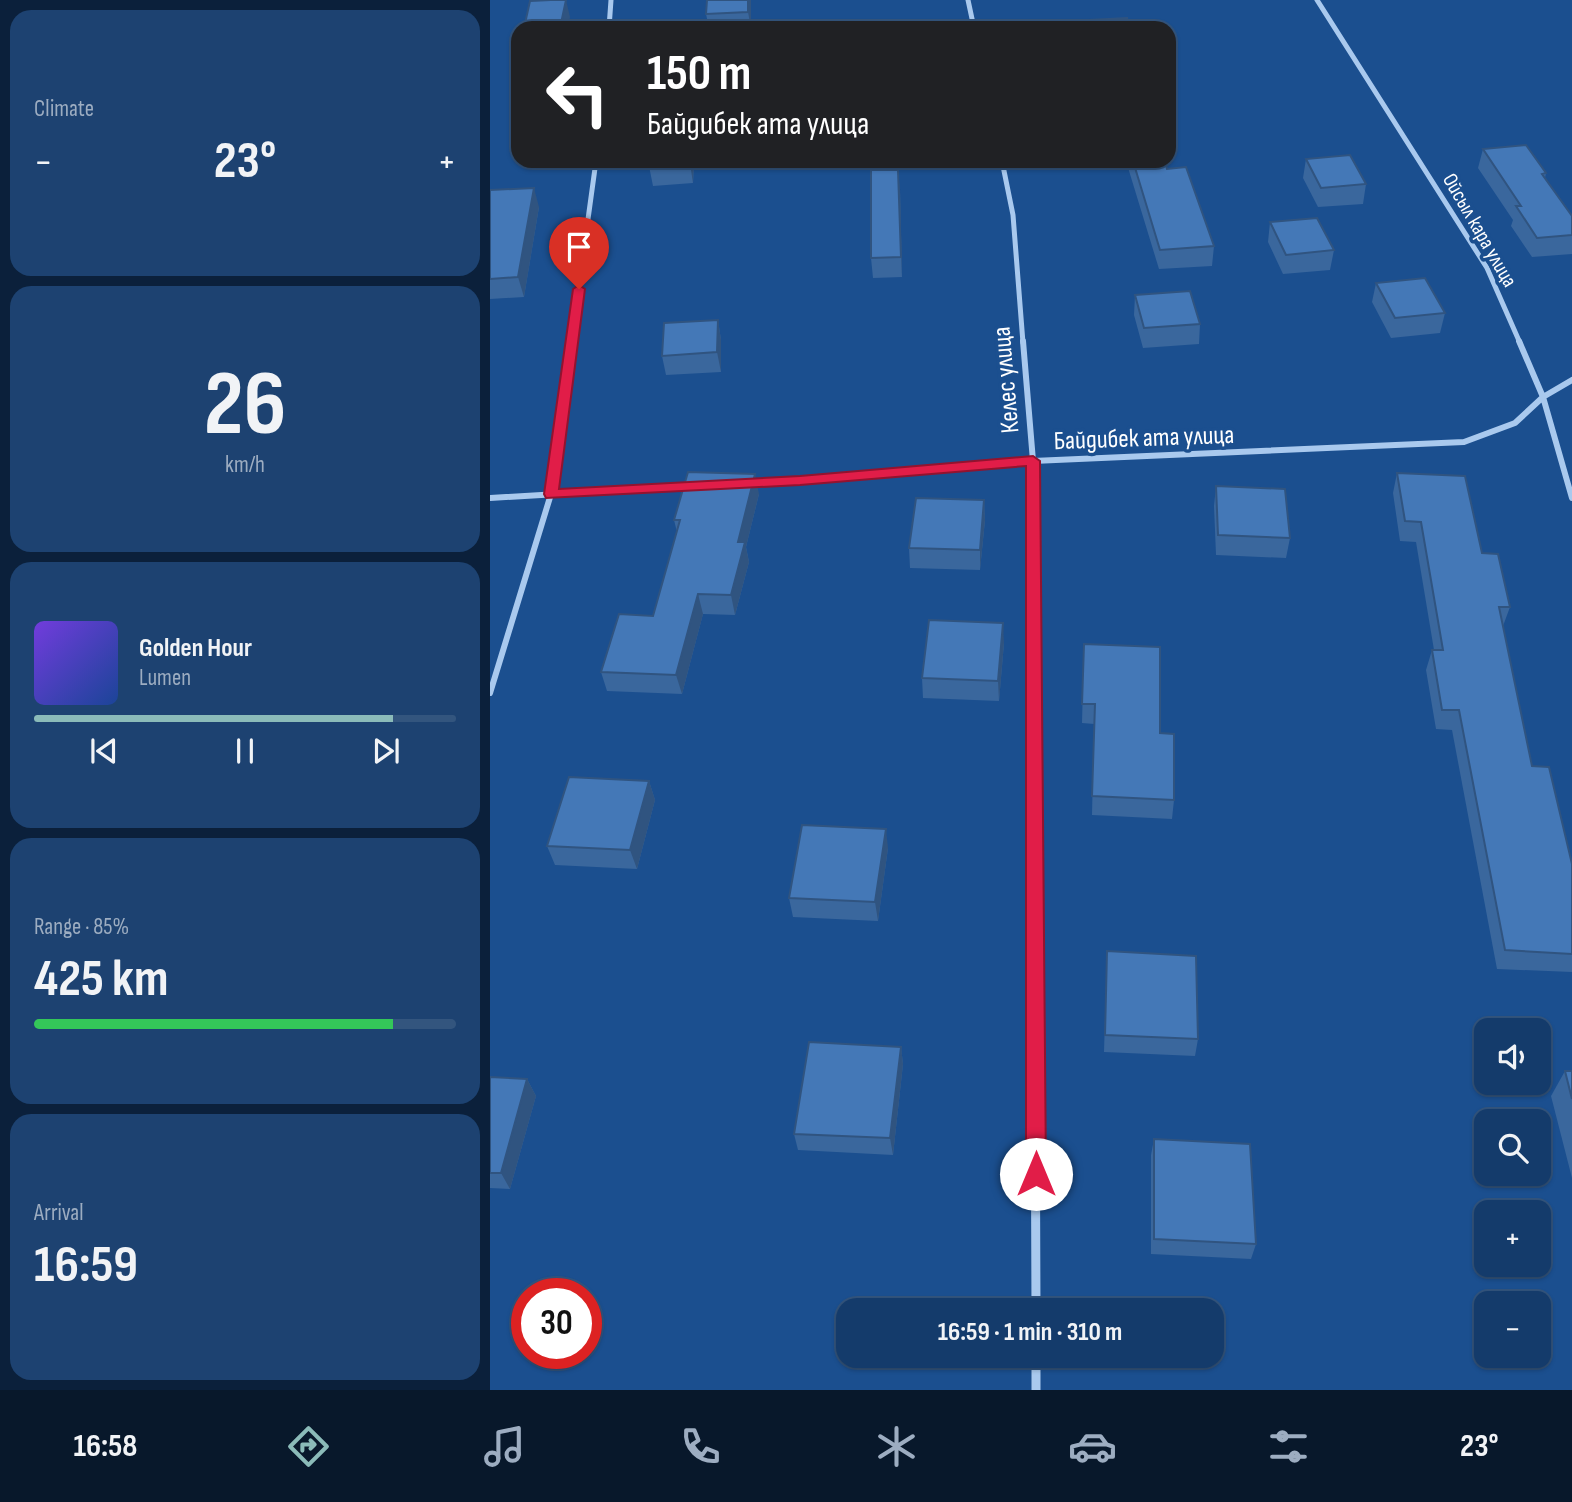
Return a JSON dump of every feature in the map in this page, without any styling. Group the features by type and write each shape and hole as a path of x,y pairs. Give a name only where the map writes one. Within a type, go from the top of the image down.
{"street":[{"path":"610,21 611,0"},
{"path":"968,0 972,21"},
{"name":"Ойсыл кара улица","path":"1317,0 1487,268 1543,397 1572,498"},
{"path":"490,693 551,494 595,168"},
{"name":"Келес улица","path":"1003,168 1013,215 1033,461 1036,1298"},
{"name":"Байдибек ата улица","path":"745,484 1033,461 1464,442 1515,423 1543,397 1572,380"},
{"path":"490,498 703,486"},
{"path":"1036,1368 1036,1390"}],"building":[{"path":"566,0 562,21 526,21 530,1"},
{"path":"707,0 748,0 748,12 706,14"},
{"path":"1127,18 1128,21 1090,21"},
{"path":"1526,145 1546,173 1542,174 1572,216 1572,235 1537,238 1516,206 1521,206 1483,149"},
{"path":"1350,155 1366,184 1321,188 1306,159"},
{"path":"1186,167 1214,246 1160,250 1135,168"},
{"path":"871,170 898,170 901,257 871,258"},
{"path":"534,188 518,277 490,279 490,190"},
{"path":"1317,218 1334,250 1286,255 1270,222"},
{"path":"1425,278 1445,313 1395,318 1376,283"},
{"path":"1190,291 1200,324 1144,328 1135,295"},
{"path":"718,320 717,352 662,356 664,323"},
{"path":"688,472 755,474 738,542 745,542 731,595 698,594 676,675 601,672 619,614 653,616 680,520 674,520"},
{"path":"1397,473 1465,476 1482,553 1498,554 1510,607 1499,607 1532,766 1549,767 1572,864 1572,954 1505,950 1459,710 1442,710 1432,650 1443,650 1421,522 1405,521"},
{"path":"1216,486 1285,489 1290,538 1218,535"},
{"path":"916,498 984,500 980,550 909,548"},
{"path":"929,620 1003,623 998,681 922,678"},
{"path":"1084,644 1160,647 1160,733 1174,734 1174,800 1092,796 1095,704 1082,704"},
{"path":"569,777 649,781 630,850 547,846"},
{"path":"802,825 886,829 875,902 789,898"},
{"path":"1107,951 1196,956 1198,1039 1105,1035"},
{"path":"809,1042 901,1047 890,1138 794,1134"},
{"path":"1565,1071 1572,1071 1572,1099"},
{"path":"490,1077 527,1079 501,1173 490,1173"},
{"path":"1154,1139 1250,1144 1256,1244 1154,1239"}],"route":[{"path":"579,289 551,494 800,480 1033,461 1036,1174"}]}
